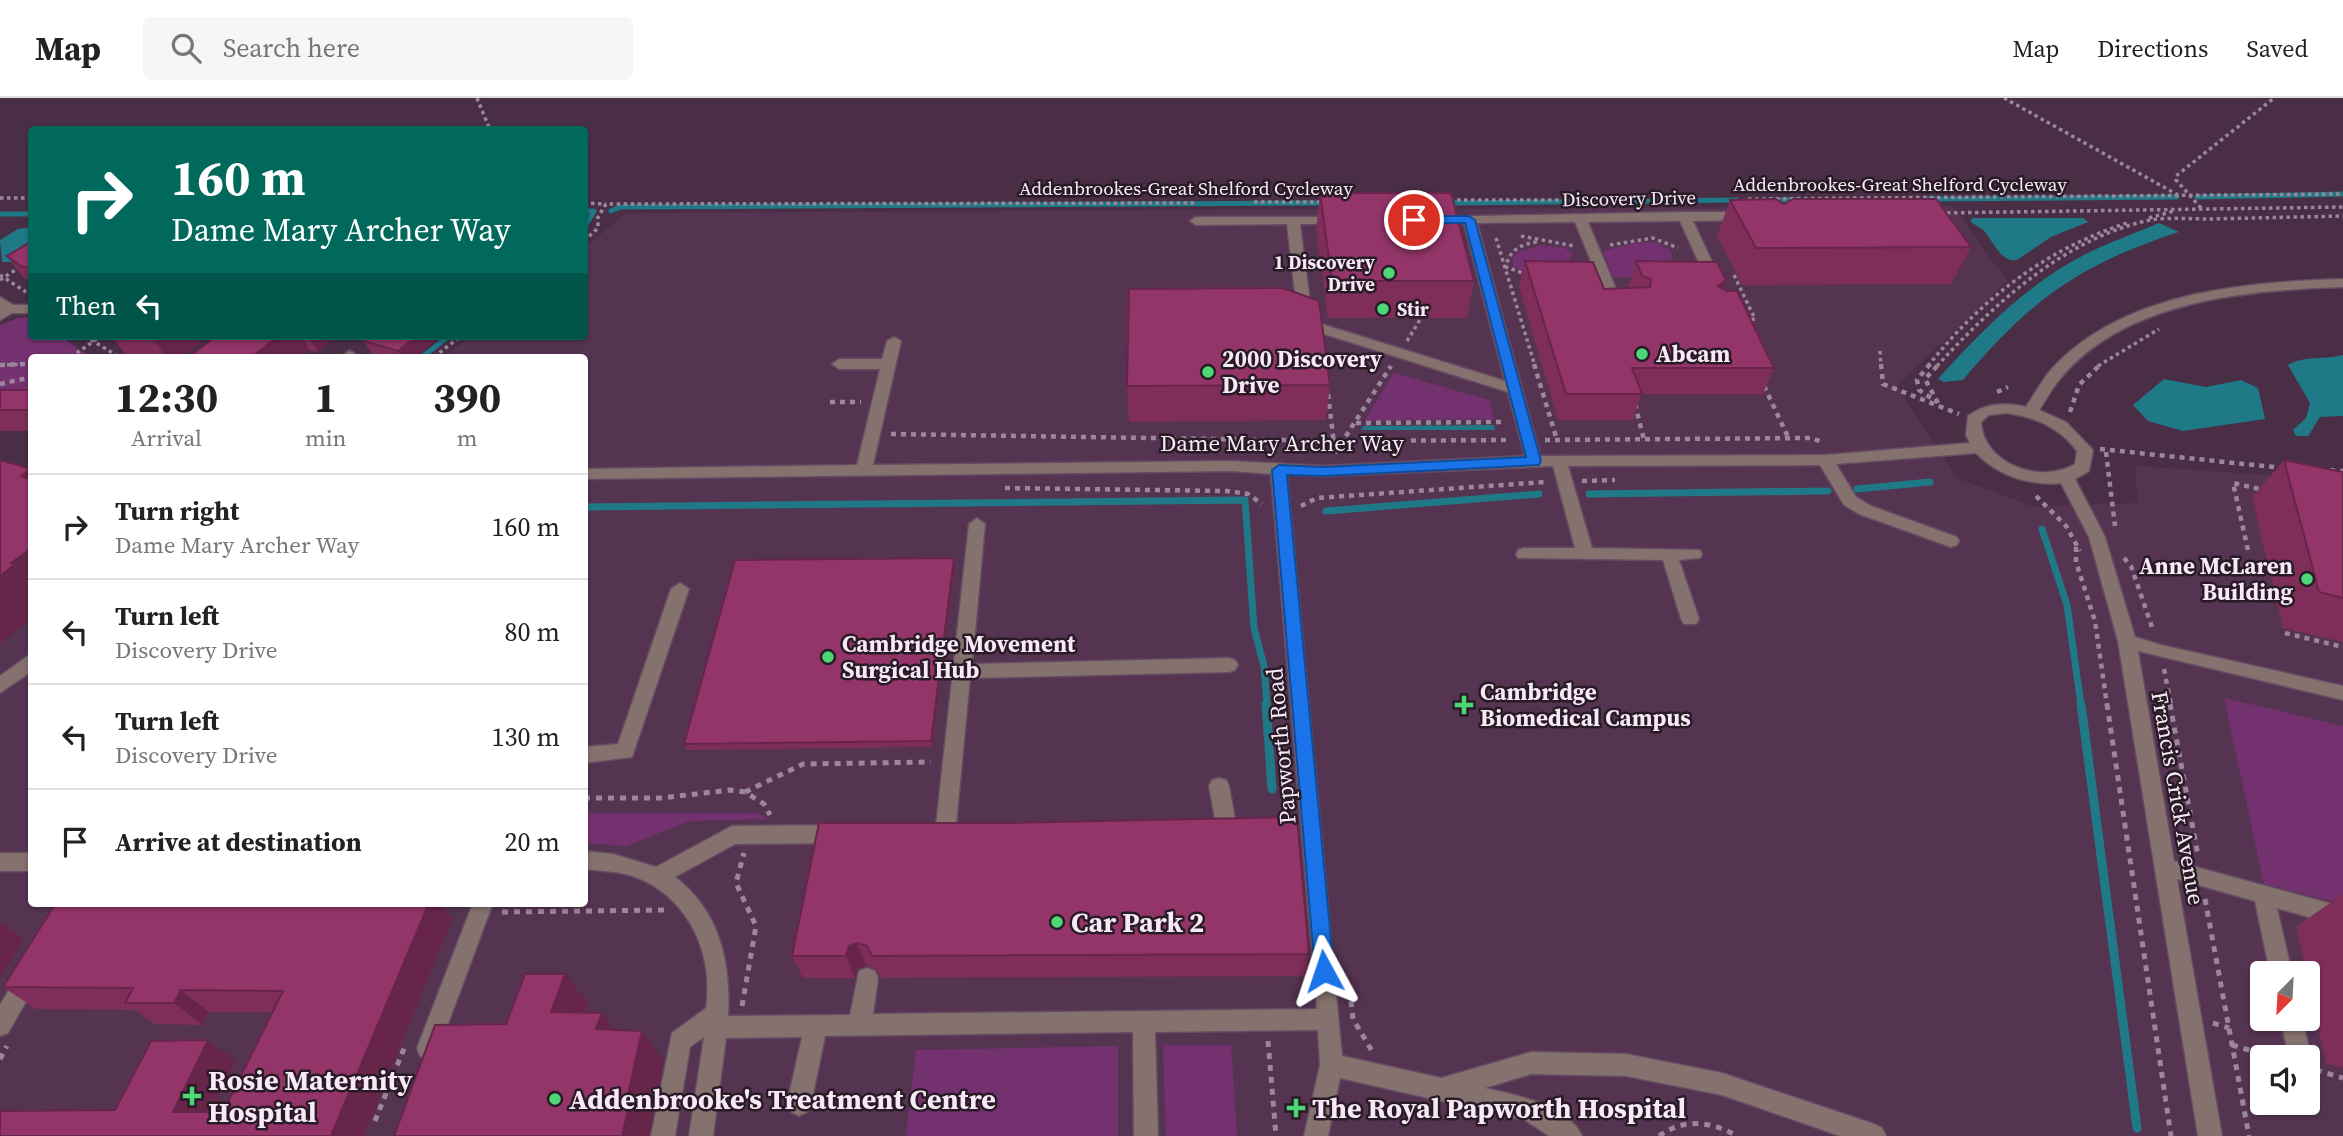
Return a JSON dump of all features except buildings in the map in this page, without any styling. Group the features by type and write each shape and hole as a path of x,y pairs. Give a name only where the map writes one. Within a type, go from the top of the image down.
{"street":[{"path":"1684,216 1717,286"},
{"name":"Discovery Drive","path":"1425,220 1760,216"},
{"path":"1580,218 1586,250 1616,308 1635,308"},
{"path":"1293,220 1305,318 1310,325 1514,389"},
{"path":"1196,221 1359,220"},
{"path":"1469,220 1534,461"},
{"path":"2031,411 2054,375 2083,348 2130,321 2180,302 2242,289 2297,283 2343,283"},
{"path":"3,309 28,309"},
{"path":"864,471 894,341"},
{"path":"839,364 889,364"},
{"path":"2006,408 2031,411 2055,421 2075,435 2085,450 2083,467 2066,477 2044,478 2019,473 1996,462 1979,448 1971,433 1973,420 1985,411 2006,408"},
{"name":"Dame Mary Archer Way","path":"588,474 1231,466 1324,471 1534,461 1825,460 1979,448"},
{"path":"1825,460 1850,501 1865,510 1951,541"},
{"path":"1559,461 1585,553"},
{"name":"Papworth Road","path":"1279,470 1293,506 1302,830 1308,900 1329,1019 1331,1065 1316,1136"},
{"name":"Francis Crick Avenue","path":"2066,477 2097,537 2127,641 2210,1136"},
{"path":"918,835 952,835 962,671 977,524"},
{"path":"1524,554 1694,555"},
{"path":"1669,554 1690,619"},
{"path":"588,755 625,751 680,589"},
{"path":"2127,641 2161,652 2343,693"},
{"path":"0,686 28,663"},
{"path":"962,671 1229,665"},
{"path":"1219,786 1227,830"},
{"path":"1200,831 1253,830"},
{"path":"660,876 732,835 864,834"},
{"path":"588,860 599,860 660,876 696,910 711,940 720,989 701,1136"},
{"path":"2,864 28,862"},
{"path":"2165,867 2343,917"},
{"path":"2264,896 2278,961"},
{"path":"422,1064 481,909"},
{"path":"5,1032 41,959"},
{"path":"860,1024 867,978"},
{"path":"663,1136 680,1041 717,1020 816,1025 1329,1019"},
{"path":"1144,1021 1146,1136"},
{"path":"799,1104 816,1025"},
{"path":"1438,1090 1531,1063 1626,1065 1722,1084 1835,1128 1874,1136"},
{"path":"1331,1065 1530,1109 1570,1136"}],"path":[{"path":"477,98 488,126"},
{"path":"2004,98 2179,196"},
{"path":"2202,209 2176,180 2176,176 2274,98"},
{"name":"Addenbrookes-Great Shelford Cycleway","path":"1743,199 2343,194"},
{"path":"0,198 28,198"},
{"path":"1442,200 1579,200"},
{"name":"Addenbrookes-Great Shelford Cycleway","path":"1249,202 1327,201"},
{"name":"Addenbrookes-Great Shelford Cycleway","path":"588,203 1210,203"},
{"path":"588,237 598,228 598,217 604,205"},
{"path":"1939,213 2343,206"},
{"path":"1938,403 1919,390 1917,380 1942,348 2019,275 2062,248 2114,226 2185,209"},
{"path":"1938,403 1925,379 1960,340 2026,280 2070,253 2121,228 2152,220 2343,216"},
{"path":"1561,218 1574,246 1586,250"},
{"path":"1492,228 1557,440"},
{"path":"1517,235 1586,250 1647,236 1670,242 1680,252"},
{"path":"1506,267 1510,253 1517,248 1542,242"},
{"path":"1,277 22,266"},
{"path":"1506,267 1530,275"},
{"path":"1717,286 1733,273 1755,320 1744,320"},
{"path":"1,277 28,294"},
{"path":"1486,283 1523,283"},
{"path":"1717,286 1743,295"},
{"path":"1328,385 1335,453 1421,318"},
{"path":"2072,415 2068,410 2084,380 2116,351 2167,325"},
{"path":"90,340 114,354"},
{"path":"75,354 95,340"},
{"path":"438,354 456,340"},
{"path":"117,354 122,348"},
{"path":"1880,351 1883,384 1938,403"},
{"path":"0,365 28,364"},
{"path":"0,385 28,378"},
{"path":"1761,380 1789,439"},
{"path":"1633,394 1644,440"},
{"path":"831,402 880,402"},
{"path":"1355,423 1501,422"},
{"path":"873,433 1344,441 1811,438"},
{"path":"2095,439 2104,448 2109,461 2109,496 2116,531"},
{"path":"2104,448 2288,468"},
{"path":"2329,470 2343,471"},
{"path":"995,488 1227,491 1248,494 1264,507 1293,506 1317,498 1564,481 1619,480"},
{"path":"2248,550 2233,483 2270,491"},
{"path":"2025,488 2046,503 2066,526 2076,547 2076,562 2095,621 2171,1136"},
{"path":"1293,506 1304,520"},
{"path":"2122,555 2131,566 2161,652 2249,1136"},
{"path":"2285,633 2343,647"},
{"path":"745,792 803,764 931,762"},
{"path":"588,798 660,798 730,790 745,792 764,804 774,821 768,851 745,850 736,883 755,926 741,1011 754,1012"},
{"path":"481,909 673,910 664,903"},
{"path":"720,989 746,982"},
{"path":"1350,991 1353,1019 1388,1078"},
{"path":"1267,1019 1276,1136"},
{"path":"0,1059 5,1032"},
{"path":"2232,1045 2250,1050"},
{"path":"2320,1071 2343,1078"},
{"path":"1659,1136 1665,1130 1688,1123 1715,1125 1737,1136"}],"shaded area":[{"name":"Cambridge Biomedical Campus","path":"1953,206 2007,281 1897,386 1957,478 2035,507 2137,503 2136,466 2343,480 2343,1136 0,1136 0,471 28,471 28,907 588,907 588,354 448,354 466,340 588,340 588,245 627,213"},
{"path":"1639,242 1658,243 1671,251 1672,258 1667,265 1653,273 1638,277 1613,277 1603,251"},
{"path":"1540,245 1565,248 1573,254 1563,265 1546,270 1513,267 1513,257 1520,251"},
{"path":"28,317 28,340 66,340 86,354 28,354 28,389 0,390 0,325"},
{"path":"1394,373 1489,400 1494,419 1364,421"},
{"path":"2224,698 2343,726 2343,904 2264,884"},
{"path":"588,813 758,813 768,819 689,821 626,846 588,843"},
{"path":"1163,1045 1231,1045 1237,1136 1166,1136"},
{"path":"1118,1046 1118,1136 906,1136 916,1050"}],"water":[{"path":"1973,218 2083,218 2088,222 2051,237 2017,260 2011,260 2002,255 1984,231 1970,221"},
{"path":"2159,223 2179,232 2113,257 2085,272 2035,306 1987,352 1963,380 1944,382 1938,379 2008,308 2047,277 2090,252"},
{"path":"28,227 28,252 13,262 2,262 0,240 18,229"},
{"path":"2343,355 2343,416 2320,417 2308,436 2296,436 2293,430 2306,418 2310,403 2288,365 2301,360"},
{"path":"2164,379 2206,387 2241,380 2258,388 2265,419 2183,431 2148,421 2133,405"},
{"path":"1494,425 1495,430 1361,430 1363,426"}],"waterway":[{"path":"2197,197 2343,194"},
{"path":"1927,199 2177,197"},
{"path":"1444,203 1737,200"},
{"path":"1770,200 1800,200"},
{"path":"611,211 620,207 1327,203"},
{"path":"588,211 594,211 588,221"},
{"path":"0,214 28,214"},
{"path":"426,354 444,340"},
{"path":"1857,489 1930,482"},
{"path":"1589,494 1828,491"},
{"path":"1326,511 1539,494"},
{"path":"588,507 1245,500 1254,628 1264,666 1267,705"},
{"path":"2042,529 2067,605 2081,705"},
{"path":"1266,704 1272,789"},
{"path":"2081,704 2137,1128"}],"place":[{"name":"1 Discovery Drive","path":"1389,273"},
{"name":"Stir","path":"1383,309"},
{"name":"Abcam","path":"1642,354"},
{"name":"2000 Discovery Drive","path":"1208,372"},
{"name":"Anne McLaren Building","path":"2307,579"},
{"name":"Cambridge Movement Surgical Hub","path":"828,657"},
{"name":"Cambridge Biomedical Campus","path":"1464,705"},
{"name":"Car Park 2","path":"1057,922"},
{"name":"Rosie Maternity Hospital","path":"192,1096"},
{"name":"Addenbrooke's Treatment Centre","path":"555,1099"},
{"name":"The Royal Papworth Hospital","path":"1296,1108"}],"route":[{"path":"1324,971 1279,470 1324,471 1534,461 1469,220 1414,220"}]}
